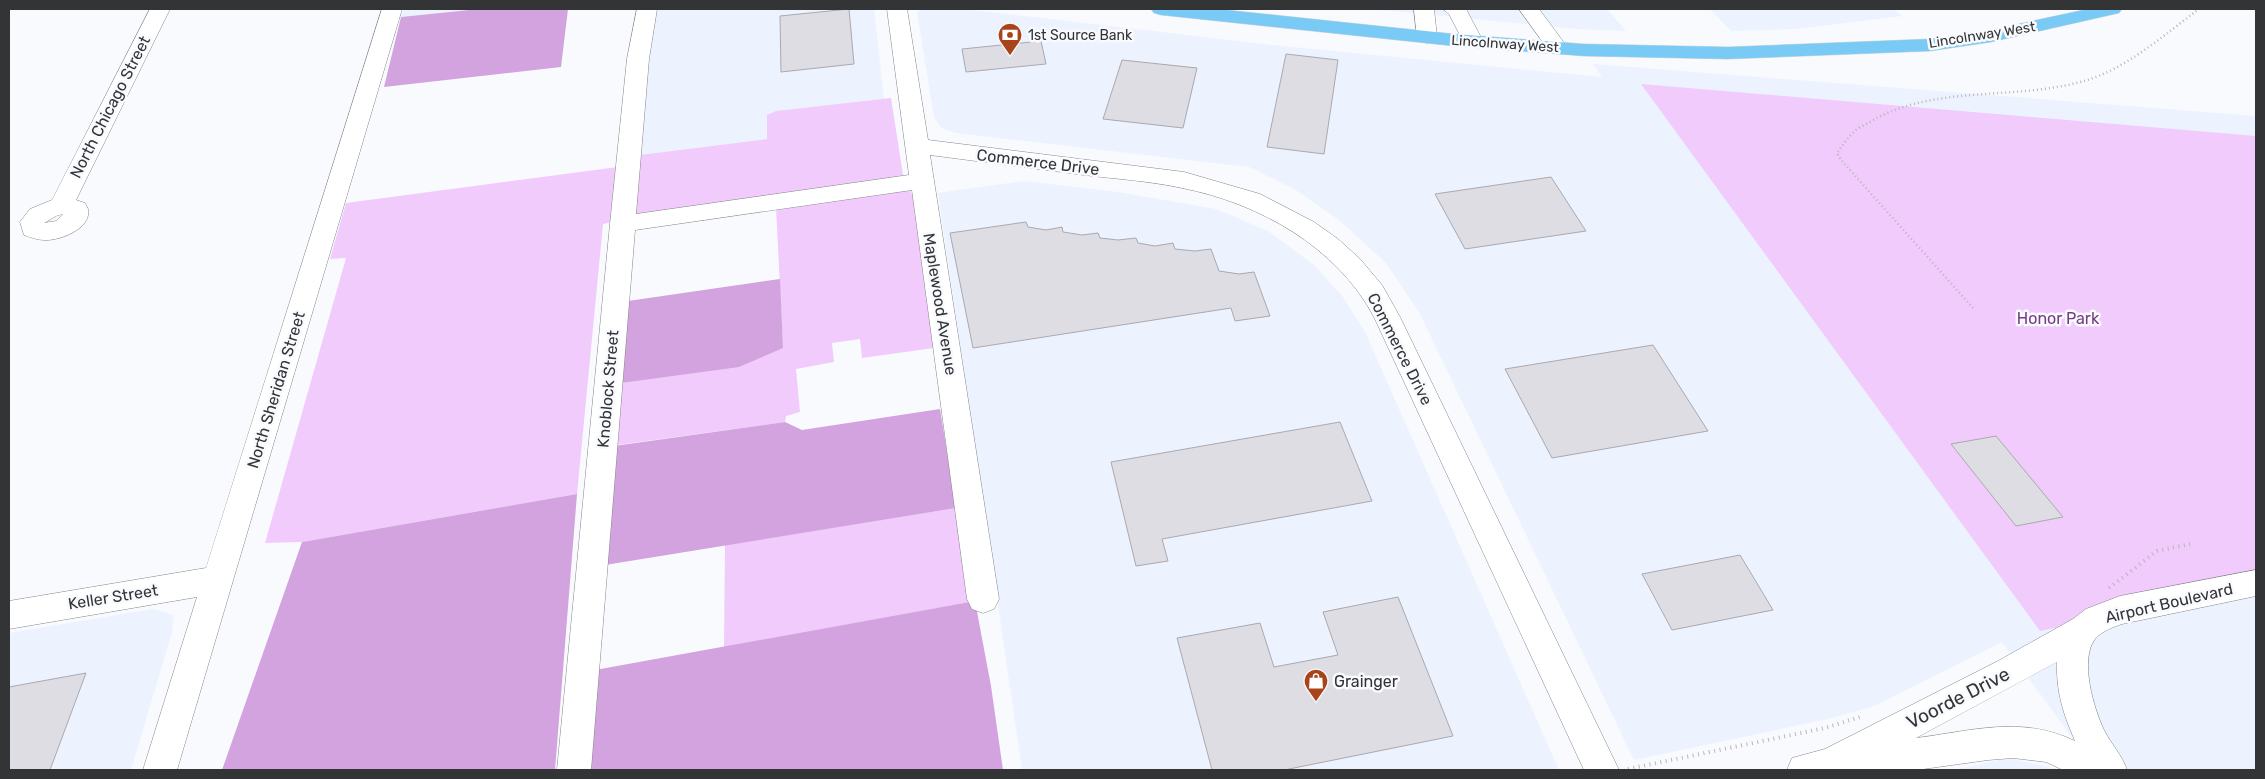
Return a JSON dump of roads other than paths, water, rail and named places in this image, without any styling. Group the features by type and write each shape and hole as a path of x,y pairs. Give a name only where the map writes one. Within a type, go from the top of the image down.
{"main road":[{"name":"Lincolnway West","path":"1161,9 1472,42 1557,48 1728,53 1850,46 1930,45 2051,24 2112,9"},
{"name":"Lincolnway West","path":"1850,46 1913,30 2031,9"}],"street":[{"name":"North Chicago Street","path":"60,206 160,9"},
{"name":"North Sheridan Street","path":"160,770 392,9"},
{"name":"Knoblock Street","path":"574,770 622,224 638,59 646,9"},
{"name":"Maplewood Avenue","path":"897,9 983,599"},
{"path":"1424,9 1427,38"},
{"path":"1459,9 1472,42"},
{"path":"1529,9 1557,48"},
{"name":"Commerce Drive","path":"916,146 1184,180 1252,200 1305,228 1329,245 1373,291 1387,317 1602,770"},
{"path":"622,224 921,181"},
{"name":"Keller Street","path":"9,614 217,580"},
{"name":"Airport Boulevard","path":"2084,629 2098,619 2120,610 2256,583"},
{"path":"2084,629 2073,651 2073,678 2078,708 2093,743 2110,770"},
{"name":"Voorde Drive","path":"1818,767 2010,672 2084,629"},
{"name":"Voorde Drive","path":"1818,767 1999,741 2041,744 2072,757 2094,770"}],"place":[{"name":"1st Source Bank","path":"1010,56"},
{"name":"Grainger","path":"1316,702"}],"park label":[{"name":"Honor Park","path":"2058,318"}]}
